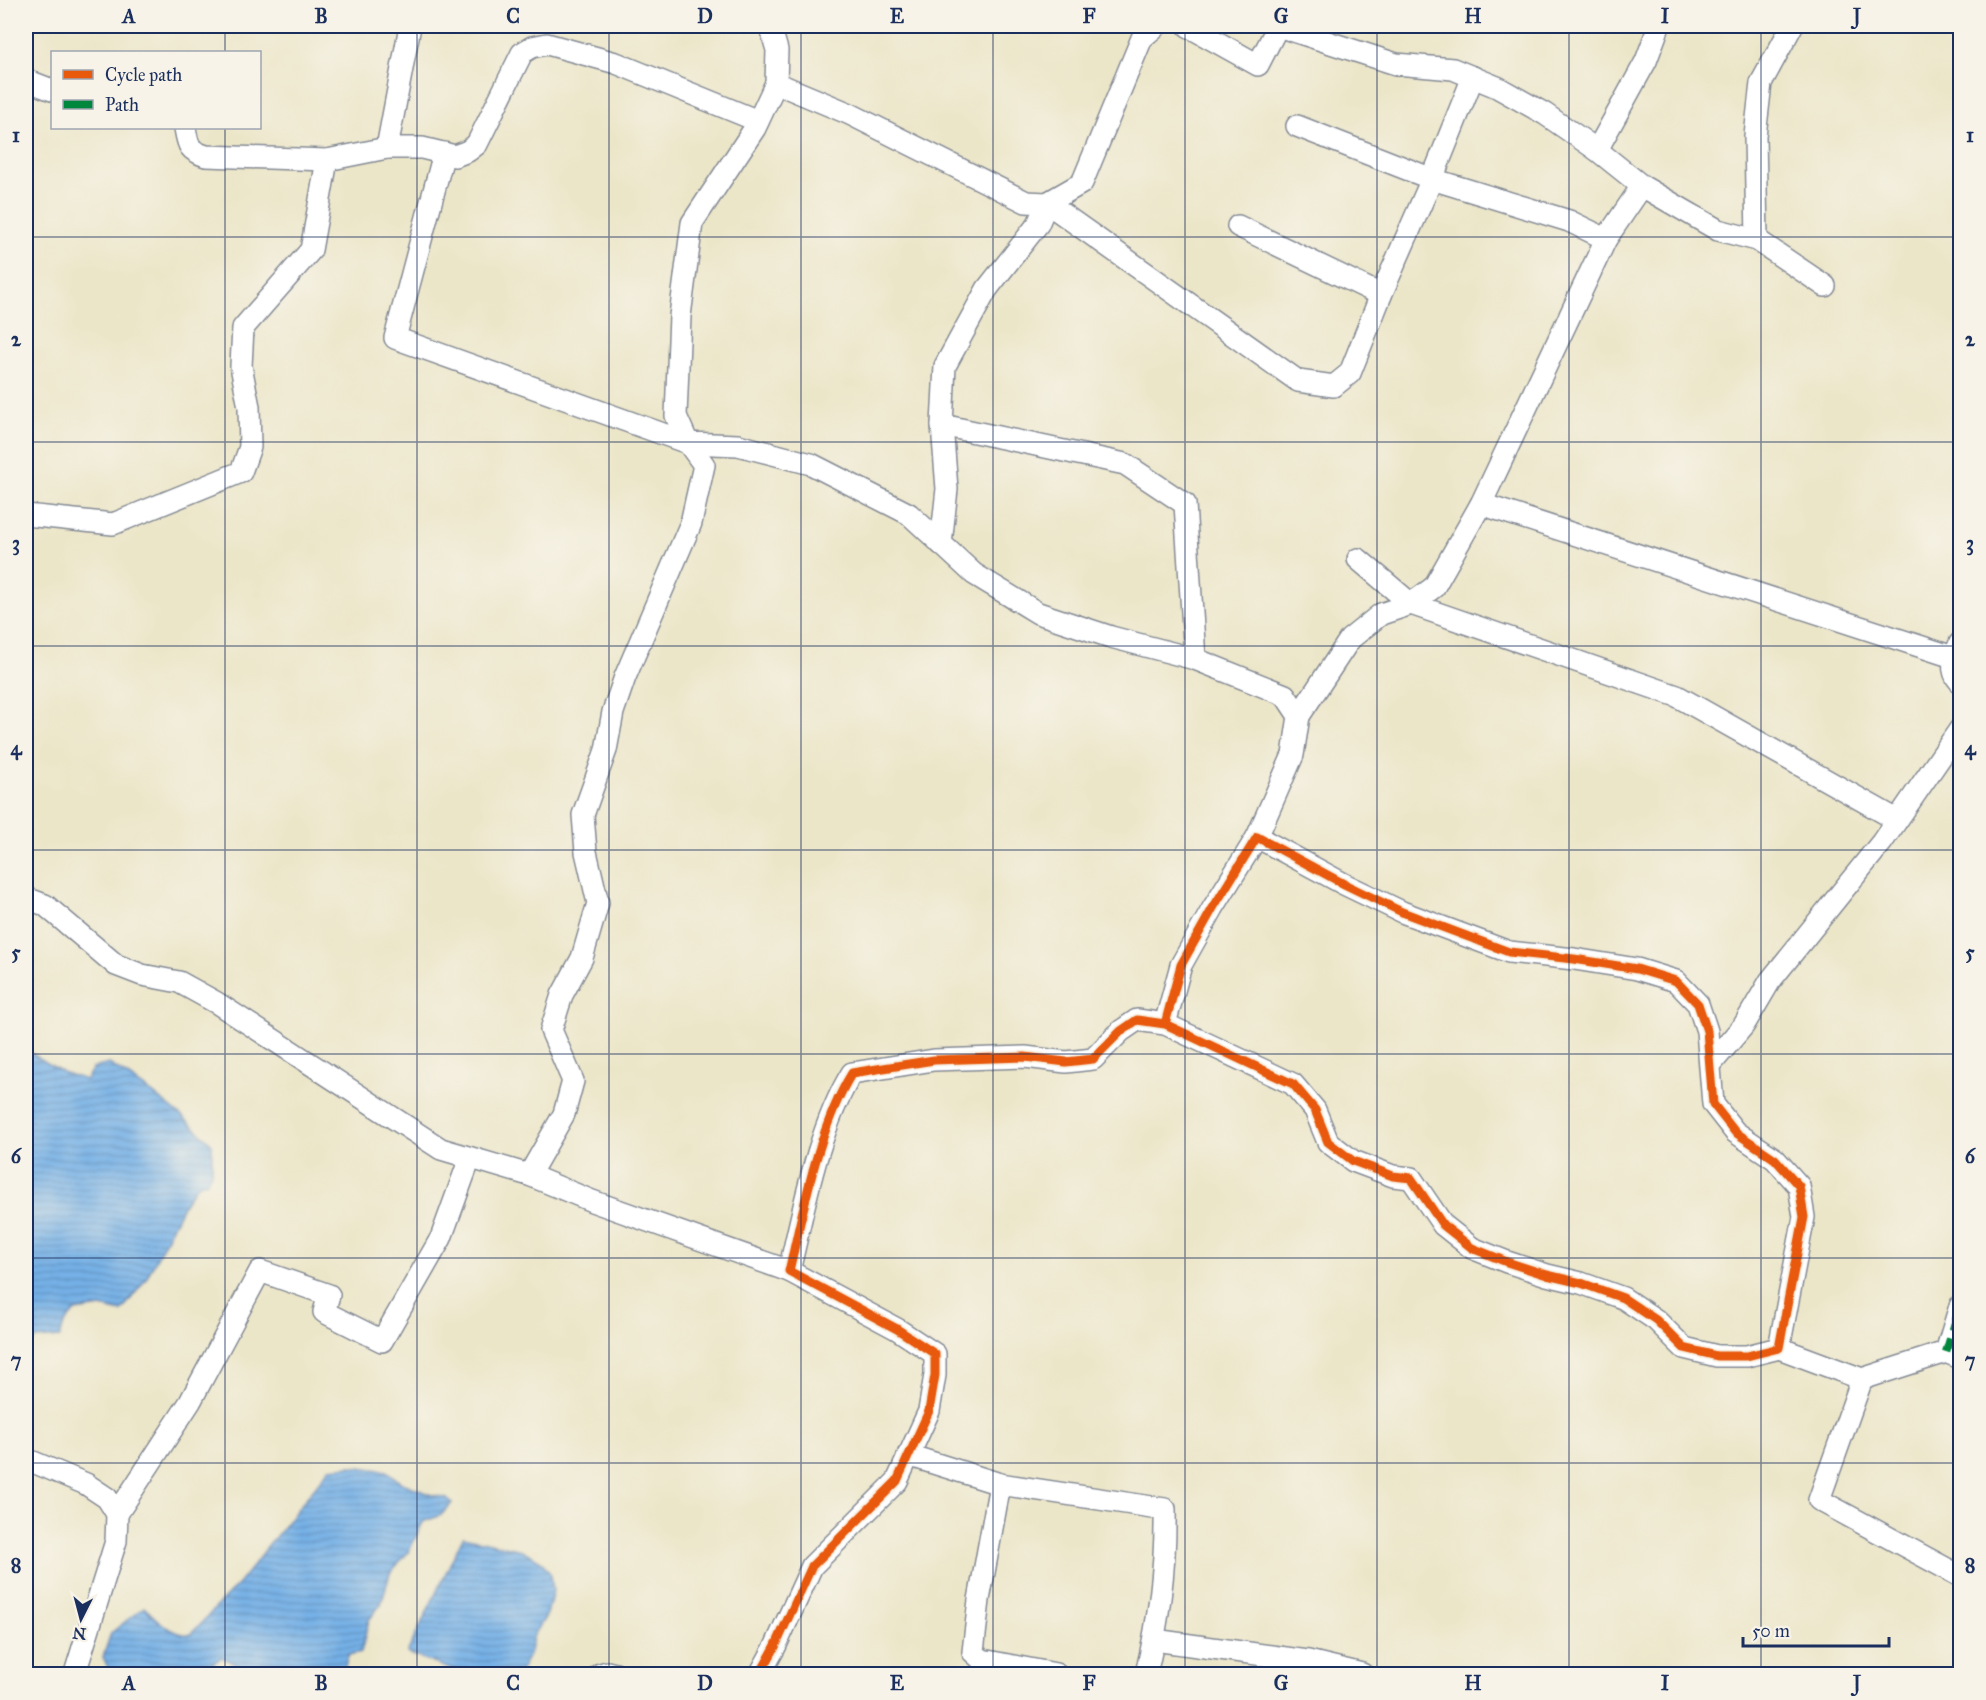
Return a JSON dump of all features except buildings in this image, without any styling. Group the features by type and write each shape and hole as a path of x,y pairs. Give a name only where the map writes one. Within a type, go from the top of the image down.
{"street":[{"path":"387,148 410,26"},
{"path":"529,1175 564,1114 573,1081 551,1030 562,996 582,958 598,903 586,852 583,814 606,750 613,712 625,677 691,523 704,465 688,443 676,416 680,316 692,223 758,121 776,83 777,50 770,26"},
{"path":"776,83 850,114 1026,202 1047,203 1082,183 1142,38 1156,26"},
{"path":"1188,26 1258,65 1278,26 1396,64 1453,69 1473,77 1497,87 1545,114 1597,150 1642,186 1718,230 1757,240 1825,286"},
{"path":"1597,150 1646,61 1659,26"},
{"path":"1757,240 1755,136 1761,84 1792,26"},
{"path":"185,129 188,143 193,151 206,156 327,160 387,148 422,148 454,156 468,151 477,144 522,53 547,44 616,63 758,121"},
{"path":"1047,203 1298,381 1334,386 1350,374 1473,77"},
{"path":"26,80 51,90"},
{"path":"1297,126 1432,179 1569,220 1606,239"},
{"path":"444,153 395,338 688,443 738,445 812,464 909,514 974,574 1038,613 1111,637 1195,659 1285,695 1299,716"},
{"path":"26,515 113,524 241,472 250,447 249,407 241,366 243,328 311,250 327,160"},
{"path":"1165,1024 1181,965 1257,837 1293,755 1299,716 1350,639 1381,614 1411,604 1434,587 1481,504 1606,239 1642,186"},
{"path":"941,544 947,489 942,425 945,366 987,289 1038,225 1047,203"},
{"path":"1238,226 1381,295"},
{"path":"942,425 1125,464 1185,504 1195,659"},
{"path":"1481,504 1957,650 1956,677 1960,682"},
{"path":"1358,559 1411,604 1677,696 1897,820"},
{"path":"1711,1064 1744,1024 1770,981 1832,906 1897,820 1960,729"},
{"path":"1257,837 1402,912 1509,952 1574,958 1637,969 1676,981 1698,1004 1707,1031 1713,1104 1735,1132 1775,1159 1799,1186 1804,1217 1779,1347"},
{"path":"26,898 45,905 116,965 142,975 179,982 218,1003 441,1149 529,1175 592,1202 789,1271 897,1329 935,1354 935,1375 929,1411 897,1480 812,1566 775,1647 760,1674"},
{"path":"789,1271 813,1174 838,1095 852,1073 933,1060 1024,1057 1066,1062 1093,1059 1121,1031 1137,1020 1165,1024 1293,1084 1315,1110 1328,1142 1353,1161 1393,1176 1411,1178 1443,1225 1472,1248 1507,1262 1581,1283 1623,1298 1656,1320 1684,1348 1717,1356 1747,1356 1779,1347 1862,1379 1953,1355 1960,1306"},
{"path":"117,1514 190,1402 260,1271 329,1295 324,1312 382,1341 441,1238 470,1158"},
{"path":"1862,1379 1819,1500 1960,1576"},
{"path":"908,1455 1000,1484 1165,1509 1165,1549 1154,1640 1146,1674"},
{"path":"26,1460 86,1484 107,1498 117,1514 117,1541 76,1674"},
{"path":"1000,1484 973,1652 982,1660 1056,1674"},
{"path":"1154,1640 1308,1661 1362,1674"},
{"path":"600,1674 607,1672 615,1674"}],"water":[{"path":"26,1050 62,1072 86,1080 93,1068 109,1064 123,1073 175,1111 212,1144 212,1172 207,1181 197,1185 185,1202 146,1279 121,1312 101,1307 75,1311 64,1324 60,1337 36,1339 26,1349"},
{"path":"351,1466 387,1471 400,1482 432,1495 447,1498 452,1503 441,1515 423,1522 409,1551 390,1573 381,1604 369,1620 361,1652 348,1655 343,1674 250,1674 246,1668 222,1657 200,1674 111,1674 103,1657 111,1633 144,1607 170,1629 190,1635 239,1583 330,1468"},
{"path":"463,1537 522,1550 541,1561 551,1575 553,1590 547,1614 533,1637 529,1655 519,1674 463,1674 407,1653"}],"marked path":[{"path":"1946,1352 1960,1306"}],"cycle path":[{"path":"760,1674 775,1647 812,1566 897,1481 929,1411 935,1375 935,1354 897,1329 789,1271 821,1143 840,1095 852,1073 934,1060 1025,1057 1066,1062 1093,1059 1121,1031 1137,1020 1165,1024 1293,1084 1315,1110 1328,1142 1353,1161 1393,1176 1411,1178 1443,1225 1472,1248 1507,1262 1581,1283 1623,1298 1656,1320 1684,1348 1717,1356 1747,1356 1779,1348 1804,1217 1799,1186 1775,1159 1735,1132 1713,1104 1707,1031 1698,1004 1676,981 1637,969 1509,952 1402,912 1257,837 1181,965 1165,1024"}]}
